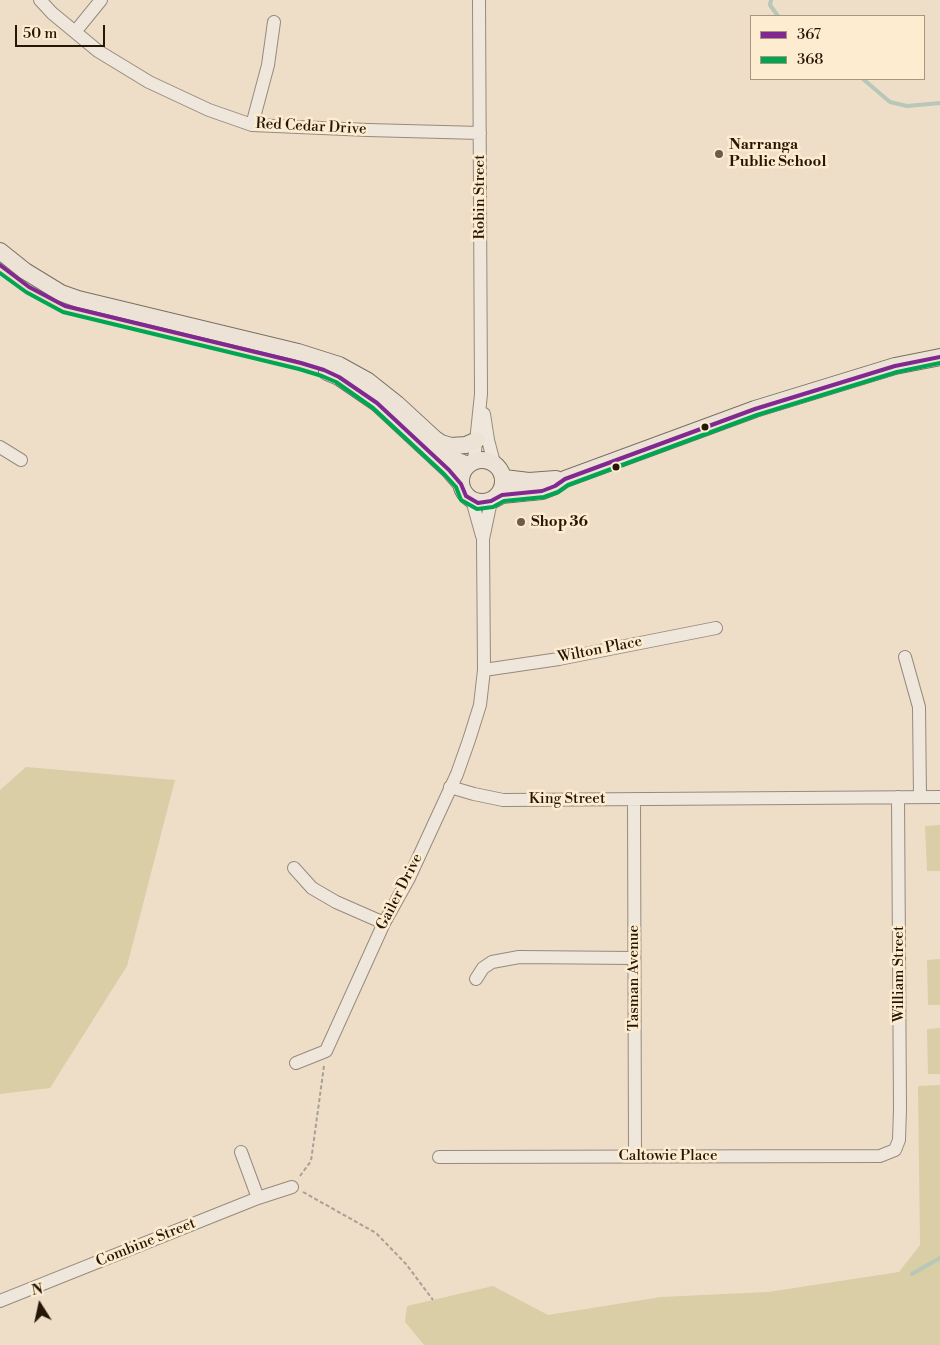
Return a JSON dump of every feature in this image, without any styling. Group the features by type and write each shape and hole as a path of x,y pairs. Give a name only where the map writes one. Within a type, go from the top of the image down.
{"main road":[{"path":"0,251 25,271 61,293 298,352 339,365 368,381 396,404 434,439 450,458 471,463"},
{"path":"0,265 29,287 65,306 301,363 339,377 377,403 449,470 460,484 462,491 478,503 493,500 502,495 542,491 555,486 565,479 755,409 895,366 940,356"},
{"path":"434,439 451,446 466,445 477,440"},
{"path":"460,484 463,470 471,463 481,460 494,463 504,478 502,490 493,500"},
{"path":"504,478 529,481 565,479"}],"street":[{"name":"Red Cedar Drive","path":"40,0 98,51 149,82 208,110 252,125 480,132"},
{"path":"76,32 101,0"},
{"name":"Robin Street","path":"471,463 477,440 481,394 479,0"},
{"path":"252,125 268,65 274,22"},
{"name":"Robin Street","path":"481,394 488,440 494,463"},
{"path":"0,447 22,460"},
{"path":"472,500 483,538"},
{"path":"450,787 480,705 484,670 483,538 493,500"},
{"name":"Wilton Place","path":"484,670 558,659 716,628"},
{"path":"905,657 919,706 920,797"},
{"name":"King Street","path":"450,787 503,800 940,797"},
{"name":"Gailer Drive","path":"326,1051 384,923 409,878 450,787"},
{"name":"William Street","path":"895,1150 899,1140 900,1109 898,797"},
{"name":"Tasman Avenue","path":"634,799 635,1156"},
{"path":"294,868 312,888 336,902 384,923"},
{"path":"476,979 483,968 492,962 519,957 634,958"},
{"path":"296,1063 326,1051"},
{"name":"Caltowie Place","path":"439,1157 880,1156 895,1150"},
{"path":"241,1152 258,1198"},
{"name":"Combine Street","path":"0,1301 258,1198 292,1187"}],"path":[{"path":"326,1051 311,1160 292,1187 376,1233 406,1264 433,1300"}],"shaded area":[{"path":"26,767 175,780 127,966 50,1088 0,1094 0,790"},
{"path":"940,825 940,871 927,871 925,826"},
{"path":"940,959 940,1005 928,1005 927,960"},
{"path":"940,1028 940,1074 928,1074 927,1029"},
{"path":"940,1085 940,1345 424,1345 405,1322 407,1306 493,1286 548,1315 661,1297 768,1292 899,1272 920,1245 918,1086"}],"waterway":[{"path":"771,0 770,5 777,15"},
{"path":"864,80 890,102 907,106 940,103"},
{"path":"912,1274 940,1258"}],"transit line":[{"name":"367","path":"0,265 29,287 65,306 301,363 339,377 377,403 449,470 461,484 466,496 478,503 491,501 502,495 542,491 555,486 565,479 755,409 895,366 940,357"},
{"name":"368","path":"0,273 26,292 63,312 299,369 336,382 373,408 444,474 456,487 461,500 477,509 493,507 504,501 544,497 558,492 568,485 757,415 897,372 940,363"}],"place":[{"name":"Narranga Public School","path":"719,154"},
{"name":"Shop 36","path":"521,522"}]}
